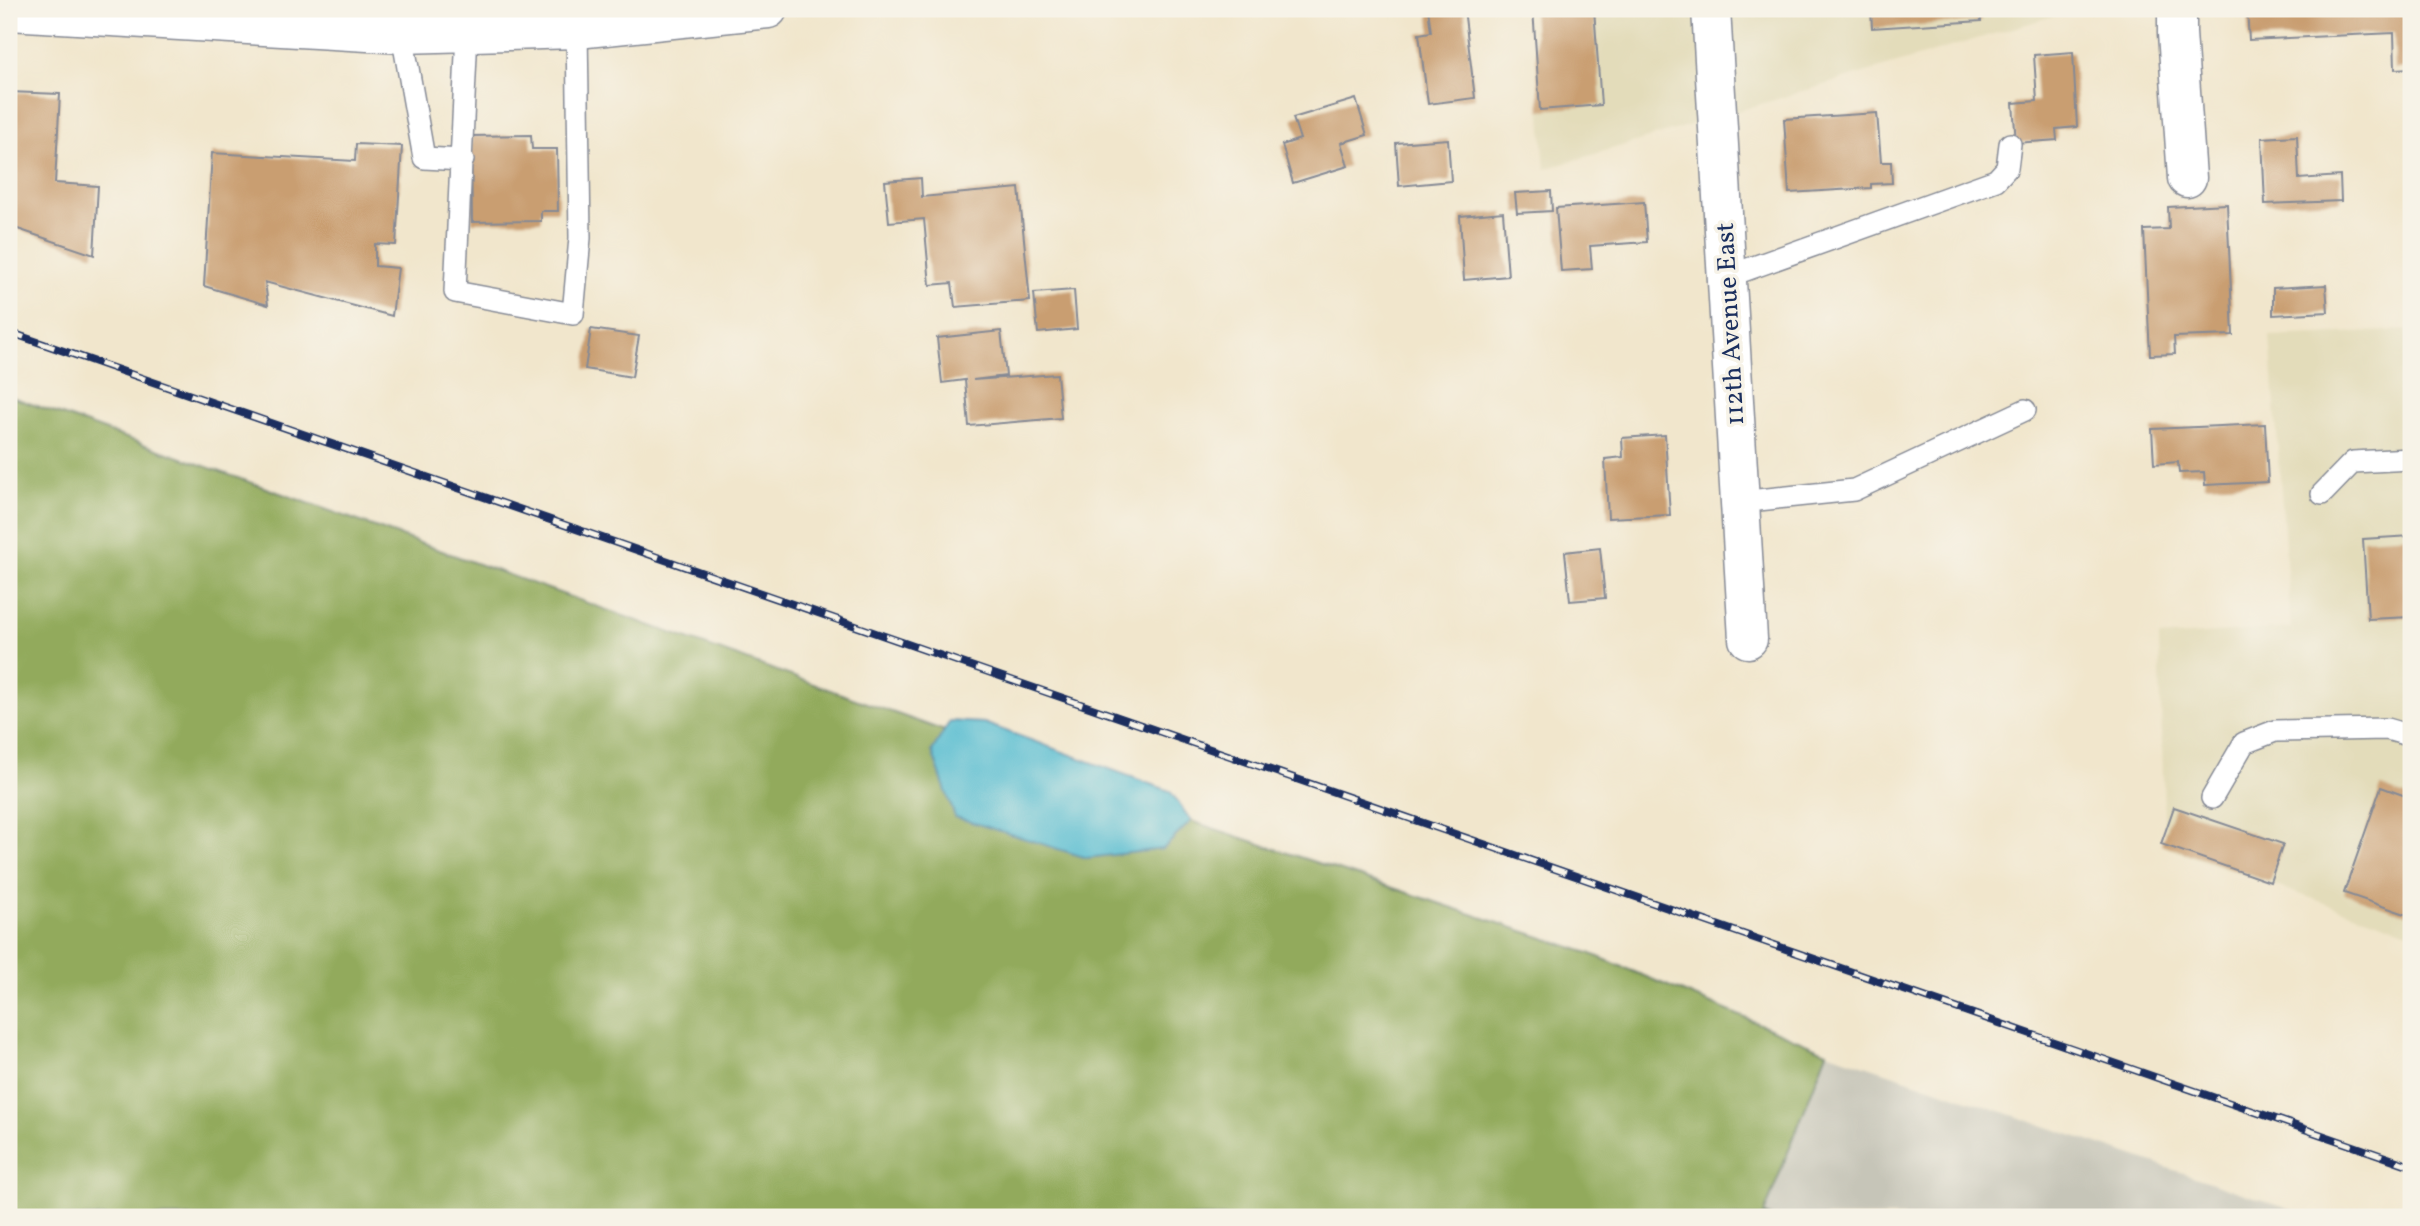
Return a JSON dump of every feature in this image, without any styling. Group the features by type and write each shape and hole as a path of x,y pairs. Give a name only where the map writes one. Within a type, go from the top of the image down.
{"street":[{"path":"9,10 143,15 402,34 467,33 514,20 577,29 768,9"},
{"name":"112th Avenue East","path":"1711,9 1748,639"},
{"path":"2177,9 2187,178"}],"lane":[{"path":"467,33 455,292 573,314 580,238 577,29"},
{"path":"402,34 424,158 463,160"},
{"path":"1726,277 1996,180 2007,168 2010,144"},
{"path":"1740,502 1854,490 2025,410"},
{"path":"2322,494 2353,462 2411,459"},
{"path":"2212,798 2244,743 2275,731 2387,729 2411,736"}],"shaded area":[{"path":"1533,9 2076,9 1545,169"},
{"path":"2411,330 2411,933 2165,847 2159,637 2291,628 2270,336"},
{"path":"1827,1052 2312,1217 1769,1217 1764,1214"}],"green space":[{"path":"9,396 945,731 932,751 1163,849 1191,821 1589,953 1827,1052 1764,1214 1769,1217 9,1217"}],"water":[{"path":"950,721 984,723 1170,791 1191,821 1163,849 1087,858 955,817 932,751"}],"building":[{"path":"1428,9 1464,9 1475,98 1428,104 1419,34 1431,32"},
{"path":"1533,9 1594,9 1601,105 1540,110"},
{"path":"1871,9 1980,9 1981,21 1872,28"},
{"path":"2247,9 2411,9 2411,68 2395,69 2394,33 2249,40"},
{"path":"2073,52 2077,127 2056,129 2057,140 2016,143 2013,103 2037,101 2034,55"},
{"path":"9,92 60,94 55,183 98,186 94,255 9,226"},
{"path":"1356,99 1367,135 1341,143 1348,166 1293,183 1282,145 1300,139 1293,118"},
{"path":"1877,113 1881,162 1891,162 1892,183 1871,184 1871,188 1789,193 1784,119"},
{"path":"531,135 532,149 557,149 558,211 541,211 541,221 472,222 471,136"},
{"path":"2297,136 2299,179 2340,176 2341,201 2265,204 2262,138"},
{"path":"1448,139 1451,181 1399,186 1396,143"},
{"path":"356,144 402,146 396,245 375,244 375,266 398,268 392,316 265,282 268,305 204,286 212,153 355,161"},
{"path":"921,178 922,197 1019,188 1030,301 955,307 952,283 930,285 924,219 889,222 885,181"},
{"path":"1551,191 1552,211 1517,213 1515,193"},
{"path":"1644,202 1647,242 1590,246 1592,269 1561,271 1556,208"},
{"path":"2227,204 2233,335 2174,337 2175,354 2150,355 2144,230 2169,229 2168,207"},
{"path":"1503,212 1508,276 1464,280 1460,216"},
{"path":"2326,285 2328,312 2273,315 2273,288"},
{"path":"1074,290 1077,329 1038,333 1034,293"},
{"path":"591,329 639,336 632,377 585,369"},
{"path":"1001,331 1006,376 973,380 1057,374 1061,418 969,426 965,380 942,383 937,338"},
{"path":"2265,424 2268,482 2205,485 2204,472 2179,473 2178,462 2154,464 2152,429"},
{"path":"1665,435 1670,515 1608,518 1605,459 1623,457 1622,438"},
{"path":"2411,536 2411,617 2368,619 2363,539"},
{"path":"1600,548 1605,598 1570,601 1565,552"},
{"path":"2381,787 2411,798 2411,916 2344,893"},
{"path":"2174,807 2283,844 2270,882 2161,844"}],"railway":[{"path":"9,332 2411,1166"}]}
